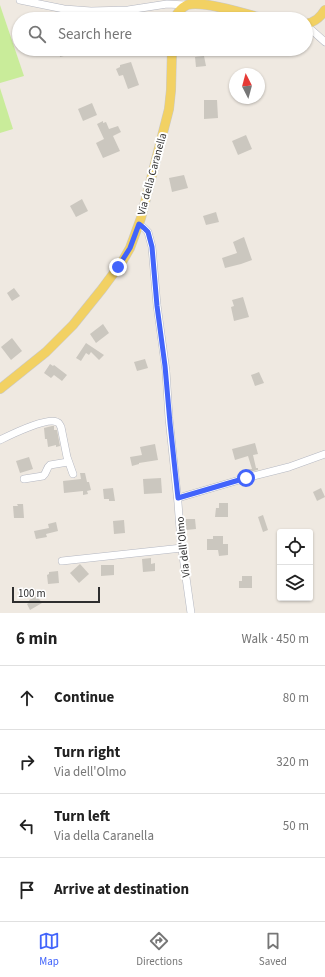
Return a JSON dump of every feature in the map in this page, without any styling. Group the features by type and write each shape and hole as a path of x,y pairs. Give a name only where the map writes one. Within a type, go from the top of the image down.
{"main road":[{"path":"178,12 186,6 196,4 208,4 238,12"},
{"path":"313,22 321,16 325,10"},
{"name":"Via della Caranella","path":"0,389 52,346 82,315 130,248 139,224 170,105 172,56"}],"street":[{"path":"20,0 86,11 124,10 167,4 186,6"},
{"path":"313,31 325,42"},
{"name":"Via dell'Olmo","path":"139,224 148,232 152,247 182,548 191,613"},
{"path":"0,440 36,425 52,421 57,422 60,427 68,462 73,474"},
{"path":"178,498 289,467 325,454"},
{"path":"24,479 43,476 50,465 68,462"},
{"path":"62,561 182,548"}],"green space":[{"path":"0,5 12,40 12,56 17,56 24,76 0,83"},
{"path":"0,88 13,129 0,133"}],"building":[{"path":"204,56 206,66 196,67 195,57"},
{"path":"131,62 139,85 128,89 123,75 119,76 116,69 120,67 120,65"},
{"path":"204,100 217,100 218,118 204,119"},
{"path":"92,103 97,115 83,121 78,109"},
{"path":"103,121 103,123 106,122 109,129 118,126 121,132 113,136 120,151 103,158 96,143 104,139 97,124"},
{"path":"246,135 252,149 238,155 232,141"},
{"path":"184,175 188,188 172,192 169,178"},
{"path":"82,199 88,211 76,217 70,206"},
{"path":"216,212 219,222 206,225 203,216"},
{"path":"244,237 252,260 225,268 222,258 237,253 233,242"},
{"path":"14,288 20,296 12,301 7,293"},
{"path":"243,297 249,317 234,321 231,307 234,306 232,300"},
{"path":"103,324 109,333 96,343 90,334"},
{"path":"12,338 22,351 11,360 1,347"},
{"path":"86,343 104,355 99,360 91,352 89,355 86,353 81,361 76,358"},
{"path":"145,359 148,368 137,371 134,362"},
{"path":"50,364 53,366 54,365 67,375 62,381 54,375 51,378 44,373"},
{"path":"259,372 264,383 255,386 251,375"},
{"path":"54,426 54,430 57,430 60,446 56,447 56,445 48,447 47,439 45,439 44,428"},
{"path":"255,443 258,454 253,455 256,468 258,468 258,470 248,472 247,469 252,469 248,456 235,460 232,449"},
{"path":"155,444 158,460 139,463 132,466 130,457 142,455 140,447"},
{"path":"29,457 33,469 20,473 16,461"},
{"path":"80,473 85,473 87,482 89,482 91,490 87,491 88,494 83,495 83,491 64,493 63,481 81,479"},
{"path":"161,478 162,493 144,494 143,479"},
{"path":"113,488 115,501 104,499 103,489"},
{"path":"321,488 325,497 317,501 313,492"},
{"path":"219,503 228,503 228,517 215,517 216,508 219,508"},
{"path":"17,504 23,504 24,518 14,518 13,506 18,506"},
{"path":"263,515 268,530 263,532 258,517"},
{"path":"185,519 195,519 196,529 186,530"},
{"path":"124,520 125,533 114,534 113,521"},
{"path":"56,522 58,531 46,534 47,537 36,539 34,531 49,528 48,524"},
{"path":"213,536 223,536 223,544 228,544 228,555 219,556 218,550 207,550 207,539 213,539"},
{"path":"151,558 151,564 155,563 155,571 143,572 142,559"},
{"path":"80,564 89,574 79,583 70,573"},
{"path":"101,565 114,565 114,575 101,576"},
{"path":"58,571 59,583 48,584 47,575 49,572"},
{"path":"242,576 252,576 252,588 239,588 239,581 242,581"},
{"path":"37,596 42,603 30,610 27,604 30,602 29,600"}],"route":[{"path":"118,267 130,248 139,224 148,232 152,247 178,498 246,478"}]}
